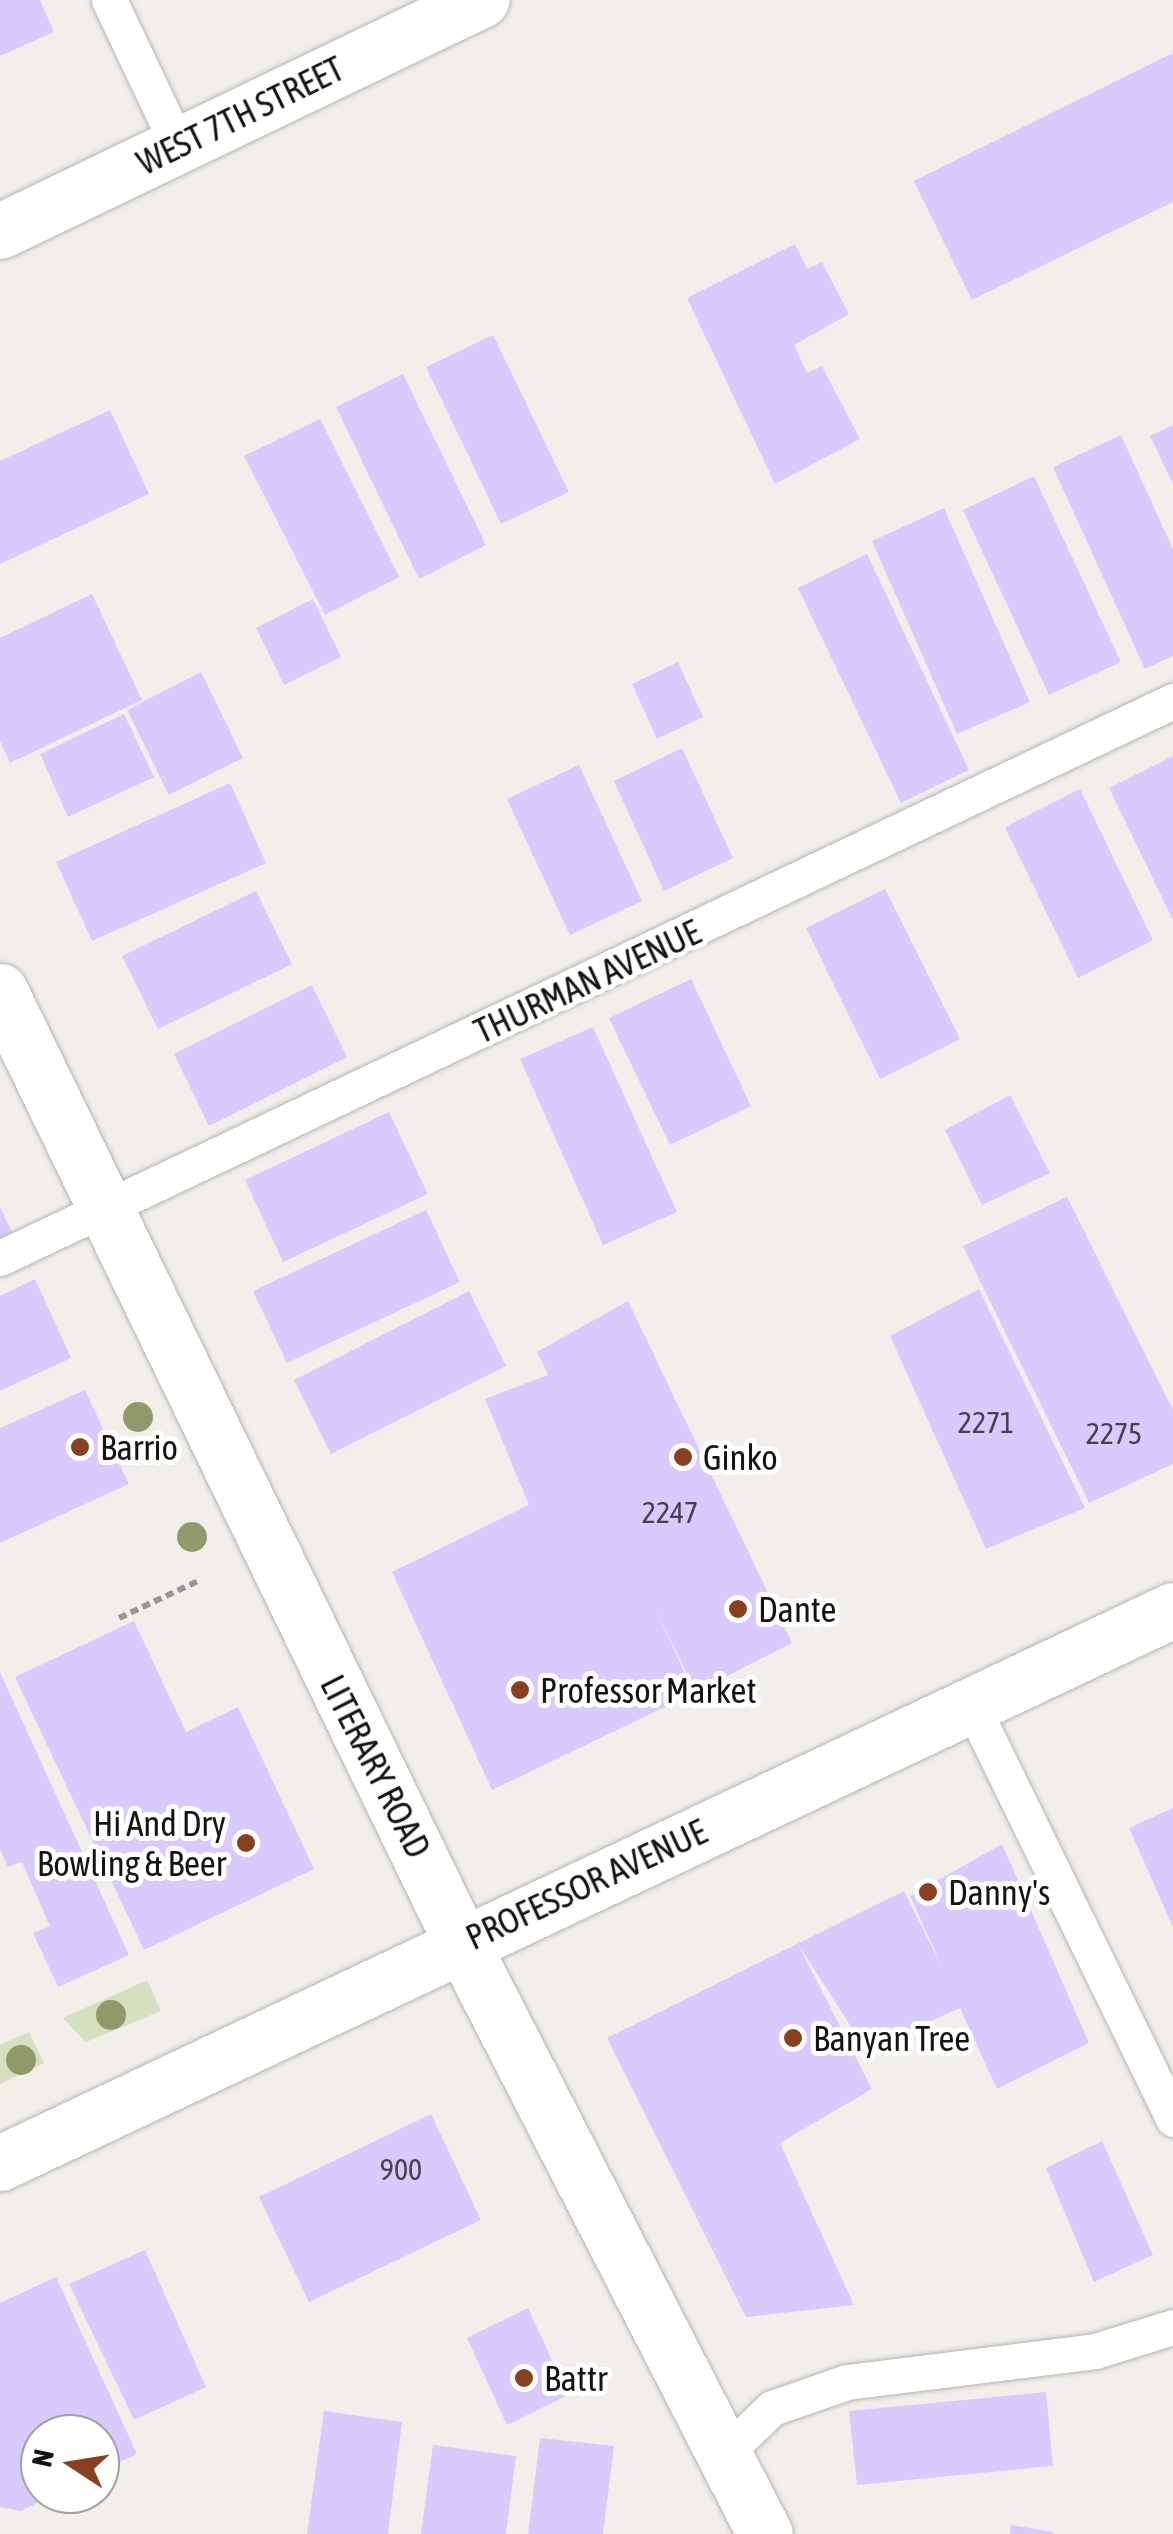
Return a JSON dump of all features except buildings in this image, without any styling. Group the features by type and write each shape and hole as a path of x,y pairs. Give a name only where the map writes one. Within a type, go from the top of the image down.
{"street":[{"name":"WEST 7TH STREET","path":"0,231 481,0"},
{"name":"LITERARY ROAD","path":"0,991 104,1213 462,1942 765,2534"},
{"name":"PROFESSOR AVENUE","path":"0,2162 1173,1610"}],"lane":[{"path":"109,0 178,145"},
{"name":"THURMAN AVENUE","path":"0,1258 104,1213 1173,702"},
{"path":"972,1704 1173,2119"},
{"path":"724,2454 772,2408 847,2382 1095,2351 1173,2326"}],"path":[{"path":"119,1618 198,1581"}],"green space":[{"path":"147,1980 161,2011 86,2042 63,2018"},
{"path":"29,2032 44,2063 0,2084 0,2045"}],"place":[{"name":"Barrio","path":"80,1447"},
{"name":"Ginko","path":"683,1457"},
{"name":"Dante","path":"738,1609"},
{"name":"Professor Market","path":"520,1690"},
{"name":"Hi And Dry Bowling & Beer","path":"246,1843"},
{"name":"Danny's","path":"928,1892"},
{"name":"Banyan Tree","path":"793,2038"},
{"name":"Battr","path":"524,2378"}]}
